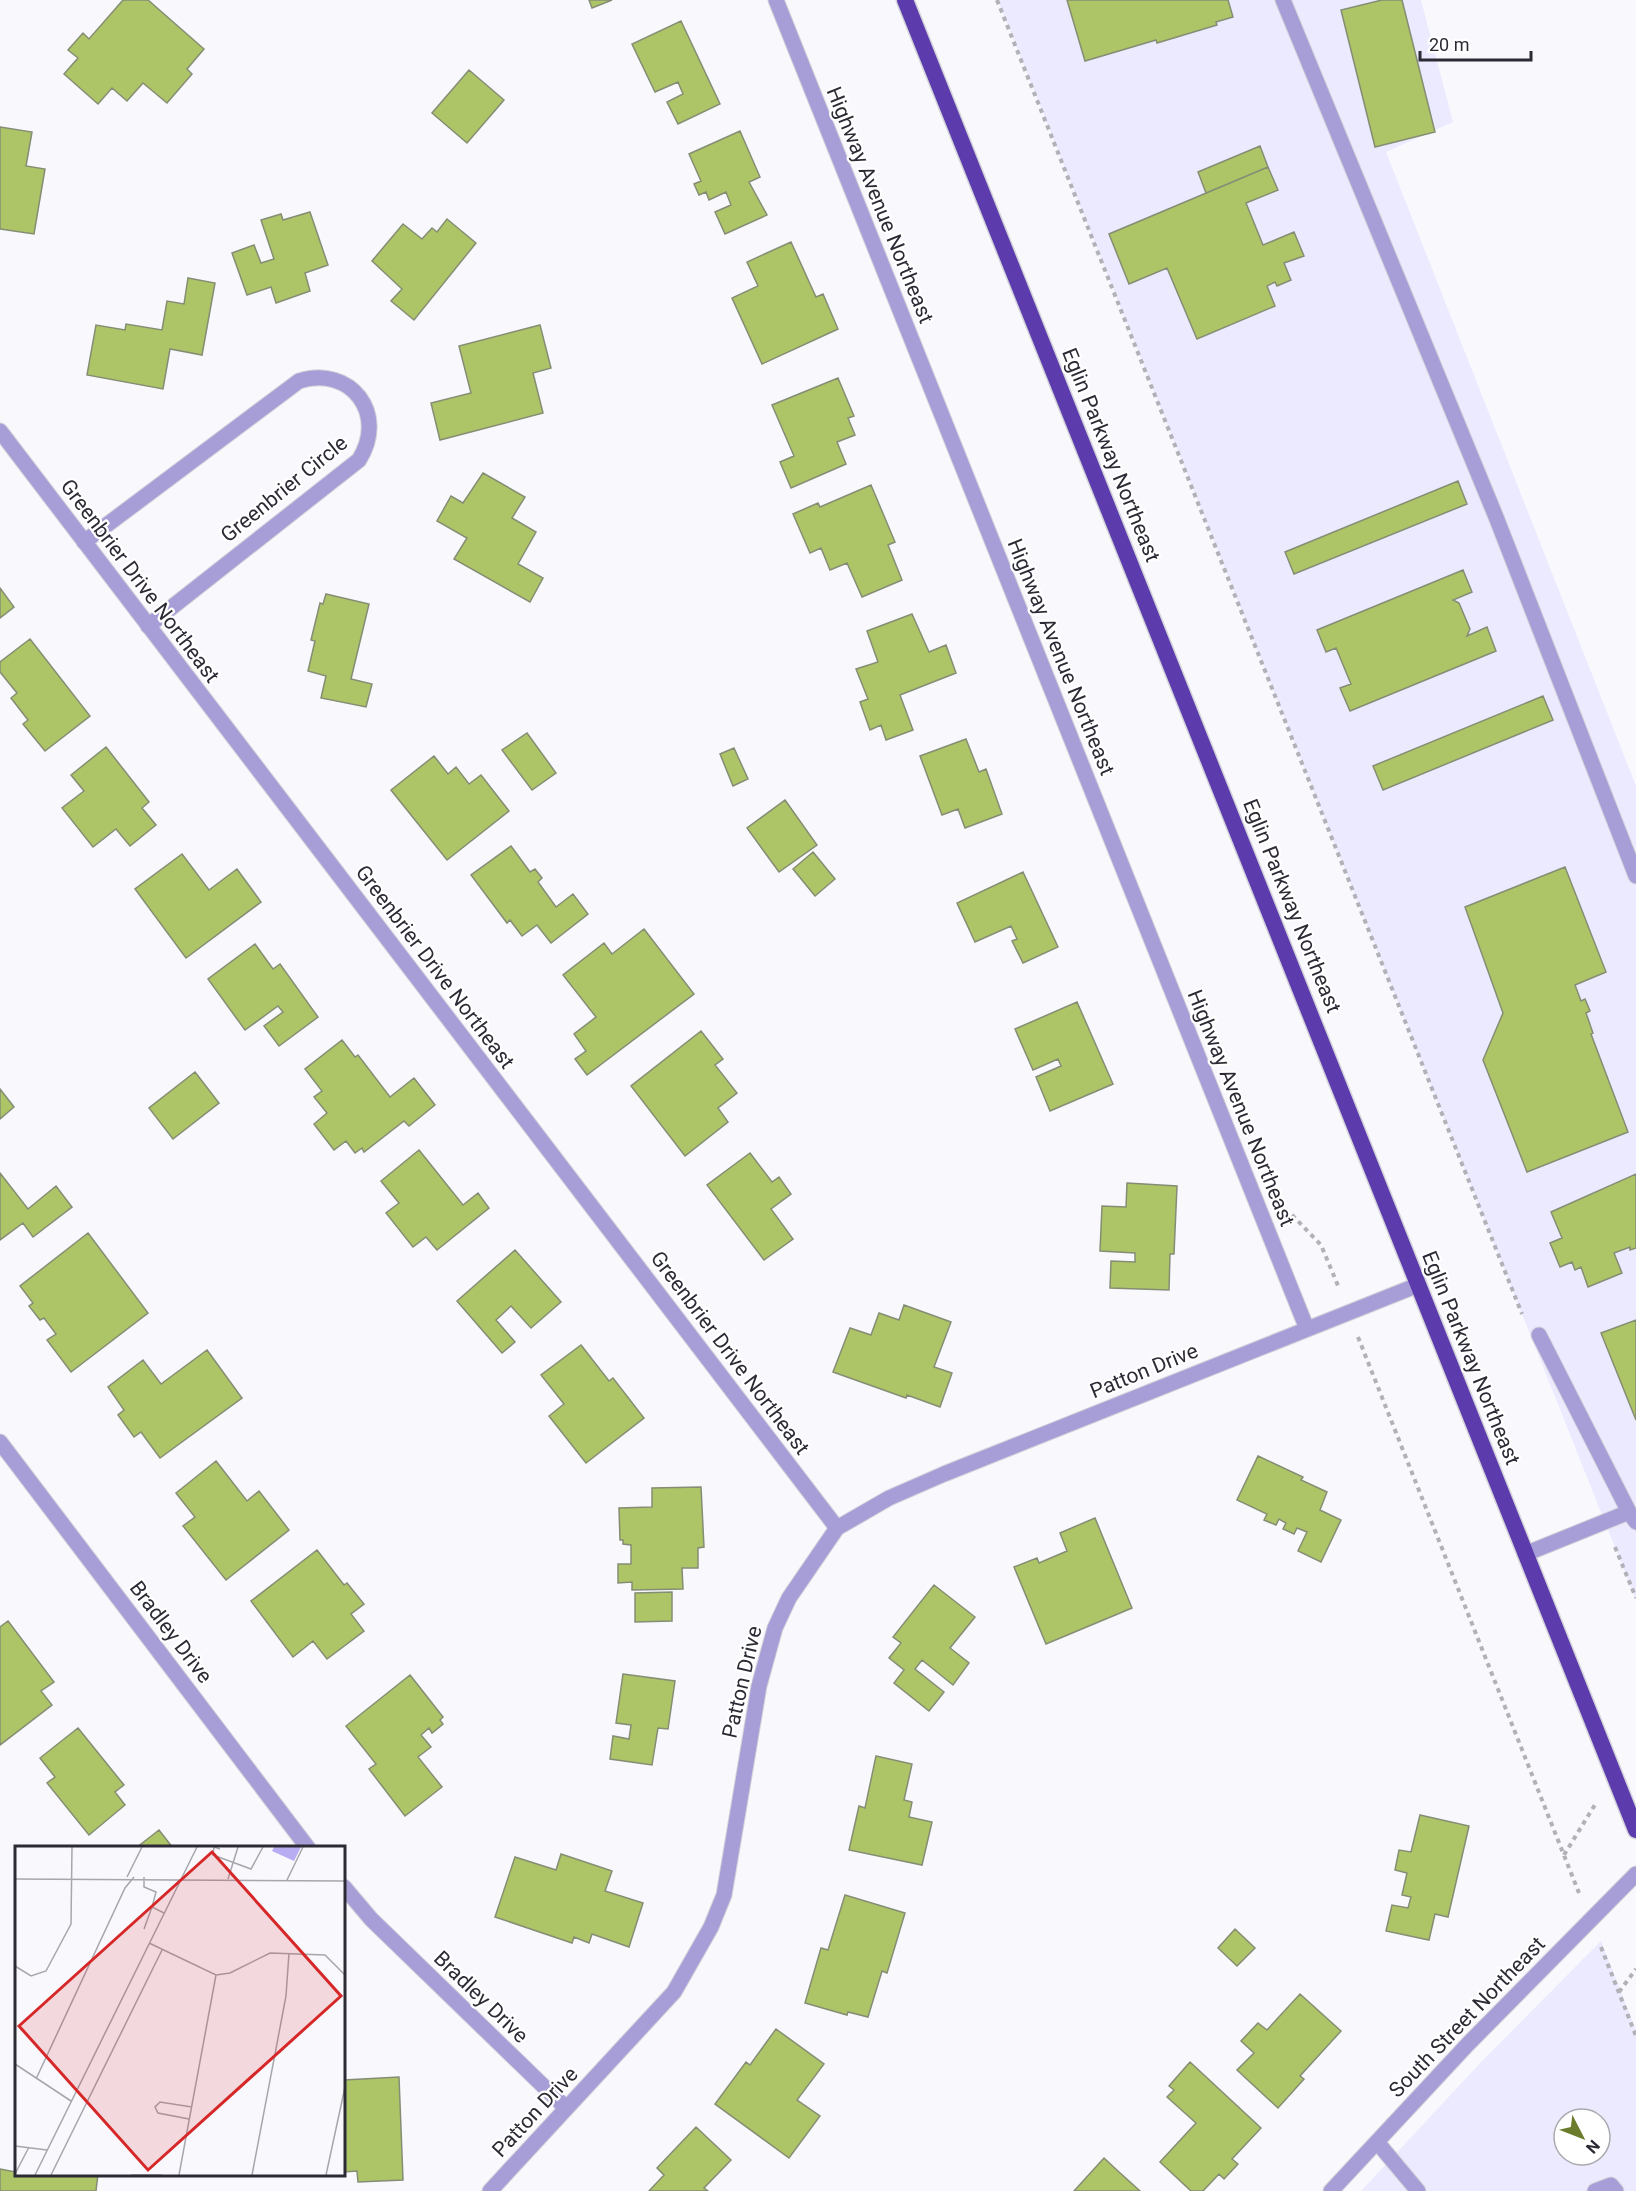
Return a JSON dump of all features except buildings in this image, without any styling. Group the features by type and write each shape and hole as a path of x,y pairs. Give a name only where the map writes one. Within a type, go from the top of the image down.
{"highway":[{"name":"Eglin Parkway Northeast","path":"905,0 1636,1830"}],"street":[{"name":"Highway Avenue Northeast","path":"776,0 1307,1329"},
{"path":"1283,0 1496,517 1636,876"},
{"name":"Greenbrier Circle","path":"84,542 299,381 313,377 338,380 359,395 370,419 368,447 359,460 148,626"},
{"name":"Greenbrier Drive Northeast","path":"0,431 837,1528"},
{"name":"Patton Drive","path":"490,2191 674,1992 711,1927 724,1895 759,1686 775,1628 789,1598 837,1528 889,1498 944,1474 1418,1285"},
{"path":"1525,1554 1605,1521 1633,1517 1539,1335"},
{"name":"Bradley Drive","path":"0,1442 306,1846"},
{"name":"South Street Northeast","path":"1331,2191 1636,1874"},
{"name":"Bradley Drive","path":"345,1888 371,1919 566,2108"},
{"path":"1377,2142 1418,2191"},
{"path":"1595,2191 1611,2185 1616,2191"}],"path":[{"path":"997,0 1523,1317"},
{"path":"1348,1313 1636,2036"},
{"path":"1605,1521 1636,1598"},
{"path":"1619,1993 1636,1969"}],"shaded area":[{"path":"998,0 1421,0 1453,122 1386,152 1636,786 1636,1600"},
{"path":"1601,1941 1636,2030 1636,2191 1361,2191 1484,2059"}]}
